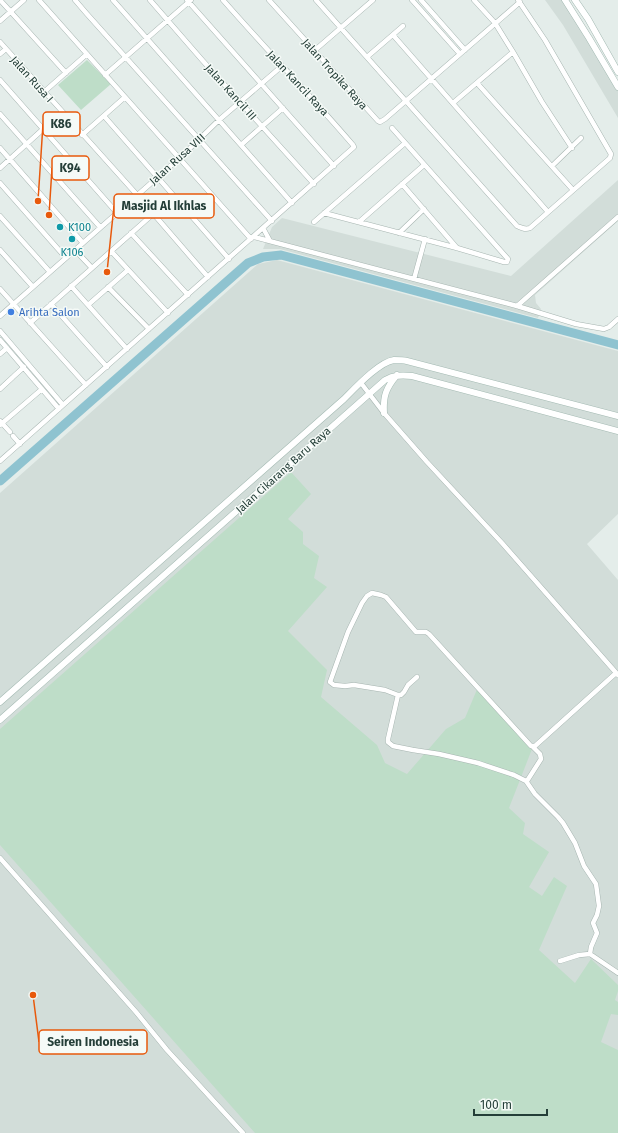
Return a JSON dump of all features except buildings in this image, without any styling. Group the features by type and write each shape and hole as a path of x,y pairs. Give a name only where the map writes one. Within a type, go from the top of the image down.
{"main road":[{"path":"565,0 618,87"},
{"path":"575,0 588,19 618,72"},
{"name":"Jalan Cikarang Baru Raya","path":"0,702 361,383 383,365 393,360 407,361 618,416"},
{"path":"384,412 386,392 390,383 397,375 412,376 618,431"},
{"name":"Jalan Cikarang Baru Raya","path":"0,720 385,380 397,375"},
{"path":"49,658 59,668"}],"street":[{"path":"0,0 66,73"},
{"path":"0,21 24,0"},
{"path":"39,0 252,238 270,241 517,306 598,329 609,327 618,319"},
{"path":"75,0 272,221"},
{"path":"113,0 292,203"},
{"name":"Jalan Kancil III","path":"150,0 314,184"},
{"path":"0,461 334,166 189,0 105,75"},
{"name":"Jalan Kancil Raya","path":"223,0 318,104 354,146 353,149 334,166"},
{"name":"Jalan Tropika Raya","path":"269,0 379,121 385,119 406,101"},
{"path":"316,0 406,101 518,226 523,229 530,228 610,158 610,151 545,40 519,1 406,101"},
{"path":"314,51 373,0"},
{"path":"412,0 460,54"},
{"path":"421,0 465,50"},
{"path":"474,0 495,23 542,102 572,148"},
{"path":"367,57 403,26"},
{"path":"393,34 548,212"},
{"name":"Jalan Rusa I","path":"0,42 208,277"},
{"path":"0,54 6,49"},
{"path":"453,104 513,52"},
{"path":"44,92 87,54"},
{"name":"Jalan Rusa VIII","path":"0,316 282,66"},
{"path":"0,80 117,213"},
{"path":"477,83 573,190"},
{"path":"82,135 125,97"},
{"path":"241,145 283,108"},
{"path":"0,168 62,112"},
{"path":"0,114 100,227"},
{"path":"104,116 229,258"},
{"path":"324,213 507,262 508,259 392,128"},
{"path":"552,166 581,138"},
{"path":"314,222 405,143"},
{"path":"0,148 83,243"},
{"path":"358,222 424,165"},
{"path":"0,183 66,258"},
{"path":"402,184 457,248"},
{"path":"400,233 424,209"},
{"path":"30,323 153,214"},
{"path":"0,216 50,272"},
{"path":"517,306 618,217"},
{"path":"263,228 270,241"},
{"path":"131,233 188,295"},
{"path":"414,279 425,239"},
{"path":"0,250 33,287"},
{"path":"75,250 92,268"},
{"path":"111,251 168,313"},
{"path":"88,305 128,270"},
{"path":"71,286 127,349"},
{"path":"108,287 149,329"},
{"path":"0,289 86,385"},
{"path":"51,304 106,367"},
{"path":"0,331 61,407"},
{"path":"0,340 42,389 61,407"},
{"path":"0,354 7,348"},
{"path":"0,390 24,367"},
{"path":"361,383 427,462 559,607 617,674 533,746"},
{"path":"20,444 1,423 42,389"},
{"path":"417,677 401,695 385,690 354,685 334,685 330,682 348,632 362,603 367,596 372,593 386,597 416,632 426,632 429,634 529,745 533,746 540,754 541,759 527,781"},
{"path":"398,695 388,739 388,742 392,746 439,754 478,763 514,775 527,781 535,794 563,823 575,843 584,866 596,884 599,906 593,923 597,933 590,954"},
{"path":"0,858 136,1012 167,1050 243,1133"},
{"path":"560,961 579,955 590,954 618,973"}],"shaded area":[{"path":"545,0 564,0 618,90 618,118 563,25"},
{"path":"618,180 618,221 535,295 536,303 541,309 538,318 280,249 263,249 272,227 282,218 511,276"},
{"path":"277,260 618,351 618,514 587,544 618,580 618,1133 0,1133 0,493 258,264"}],"green space":[{"path":"87,60 111,84 81,110 58,85"},
{"path":"291,472 311,494 288,519 303,532 303,544 319,556 314,578 327,587 288,631 327,670 321,697 377,745 385,763 407,774 446,729 465,718 478,687 532,749 509,808 525,823 523,834 549,852 529,887 542,896 554,877 567,886 539,950 575,983 591,959 618,985 615,1000 618,1002 618,1015 611,1014 601,1042 618,1050 618,1133 255,1133 0,845 0,729"}],"waterway":[{"path":"0,481 248,263 263,257 281,255 618,345"}],"place":[{"name":"K86","path":"38,201"},
{"name":"K94","path":"49,215"},
{"name":"K100","path":"60,227"},
{"name":"K106","path":"72,239"},
{"name":"Masjid Al Ikhlas","path":"107,272"},
{"name":"Arihta Salon","path":"11,312"},
{"name":"Seiren Indonesia","path":"33,995"}]}
